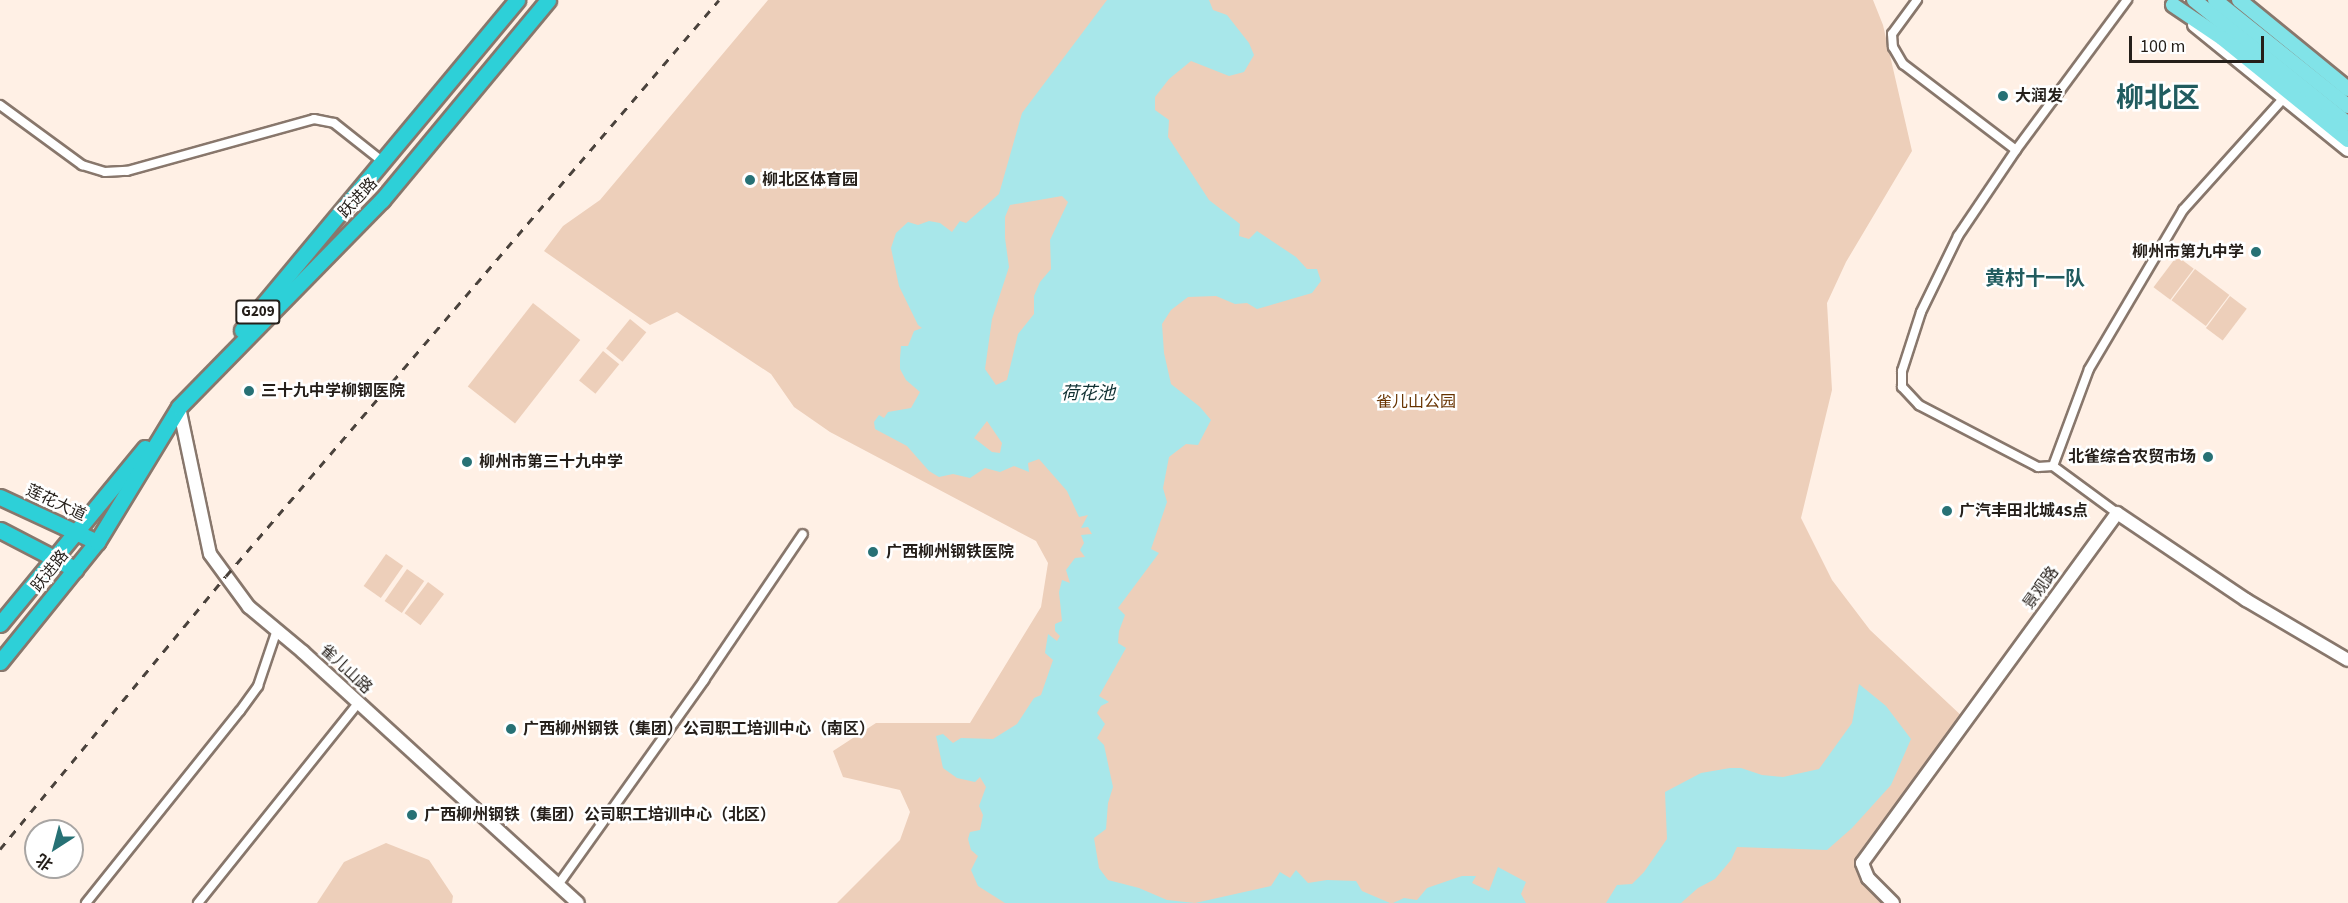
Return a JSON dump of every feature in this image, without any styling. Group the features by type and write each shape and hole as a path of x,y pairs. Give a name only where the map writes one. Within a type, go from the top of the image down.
{"highway":[{"name":"跃进路","path":"0,624 517,0"},
{"name":"跃进路","path":"0,662 97,542 179,407 382,200 548,0"},
{"name":"莲花大道","path":"0,497 97,542"},
{"path":"0,530 75,569"}],"main road":[{"path":"2194,0 2348,124"},
{"path":"2215,0 2348,106"},
{"path":"2244,2 2348,89"},
{"path":"2170,3 2222,38 2348,140"}],"street":[{"path":"1917,0 1892,34 1893,47 1903,64 2016,150"},
{"path":"2127,0 2016,150 1958,236 1940,268 1908,350 1902,371 1902,387 1919,405 2038,466 2053,466 2117,513 2246,600 2348,660"},
{"path":"2244,2 2348,81"},
{"path":"2170,3 2217,45 2348,150"},
{"path":"2053,466 2089,369 2183,210 2284,98"},
{"path":"0,105 82,165 105,172 127,171 314,119 334,123 382,161"},
{"name":"雀儿山路","path":"179,407 210,554 249,607 358,702 578,903"},
{"name":"景观路","path":"1893,903 1868,878 1862,863 2117,513"},
{"path":"558,885 700,686 802,534"},
{"path":"86,903 258,686 277,630"},
{"path":"198,903 358,702"}],"green space":[{"name":"雀儿山公园","path":"768,0 1873,0 1883,25 1912,151 1846,262 1827,303 1832,390 1801,518 1832,580 1870,630 1965,719 1862,863 1891,903 837,903 900,840 910,812 900,790 843,777 833,751 876,723 970,723 1041,607 1048,563 1036,541 830,432 794,407 771,374 677,312 650,325 544,251 563,226 600,200"},
{"path":"2177,256 2194,269 2170,300 2154,287"},
{"path":"2195,269 2229,295 2206,326 2172,300"},
{"path":"2230,296 2247,309 2223,341 2206,328"},
{"path":"533,303 580,340 515,423 468,387"},
{"path":"630,319 646,332 622,362 606,349"},
{"path":"603,351 619,364 595,394 579,381"},
{"path":"386,554 403,566 381,598 364,586"},
{"path":"407,569 424,581 402,613 385,601"},
{"path":"428,582 444,594 421,625 405,613"},
{"path":"386,843 429,860 453,896 452,903 317,903 344,862"}],"water":[{"name":"荷花池","path":"1107,0 1209,0 1213,10 1227,15 1249,43 1254,55 1244,72 1229,76 1191,61 1169,79 1155,97 1155,110 1169,120 1168,137 1209,200 1240,224 1239,236 1249,239 1257,231 1296,257 1307,269 1317,269 1321,281 1312,293 1257,309 1247,303 1235,304 1216,296 1188,297 1171,310 1162,324 1164,353 1171,384 1200,407 1211,420 1198,445 1186,444 1169,457 1163,488 1167,502 1151,549 1159,553 1118,608 1125,615 1119,631 1118,643 1126,648 1099,696 1109,702 1101,706 1097,713 1105,724 1097,738 1104,745 1113,787 1108,803 1106,829 1094,838 1099,868 1108,880 1139,888 1167,900 1195,903 1005,903 978,886 971,870 978,856 971,850 968,839 970,832 980,830 983,815 979,806 986,787 980,777 975,782 957,778 943,768 936,736 943,734 953,743 961,738 993,739 1017,724 1034,698 1041,695 1053,660 1045,653 1048,634 1057,641 1060,636 1055,631 1055,624 1062,621 1059,592 1062,580 1070,583 1066,570 1075,558 1085,557 1080,550 1084,543 1081,535 1092,534 1088,527 1081,528 1088,515 1079,517 1067,491 1039,459 1028,463 1029,472 1014,466 1000,472 985,468 970,478 953,474 939,477 929,471 907,446 875,429 874,422 879,415 884,418 888,412 911,408 920,392 906,380 900,369 901,346 908,346 914,331 922,328 918,325 899,286 891,248 896,233 908,222 918,225 929,221 940,223 952,232 960,221 966,223 999,194 1022,113","holes":["1062,196 1068,202 1050,240 1051,269 1040,282 1034,296 1034,314 1018,334 1007,380 996,385 985,369 992,319 1009,267 1005,217 1010,205","987,421 1002,443 1000,453 992,452 974,438"]},
{"path":"1859,684 1886,706 1911,739 1891,785 1852,828 1827,850 1737,847 1731,860 1715,879 1698,888 1681,903 1606,903 1617,885 1632,884 1644,872 1667,839 1665,792 1701,773 1730,768 1741,768 1762,775 1783,777 1819,769 1852,723"},
{"path":"1498,867 1526,882 1521,894 1526,903 1393,903 1404,898 1417,900 1427,888 1462,876 1476,876 1472,883 1489,891"},
{"path":"1296,870 1308,883 1327,880 1356,881 1362,891 1390,903 1195,903 1271,886 1280,872 1290,878"}],"railway":[{"path":"0,849 226,576 719,0"}],"place":[{"name":"大润发","path":"2003,96"},
{"name":"柳北区体育园","path":"750,180"},
{"name":"柳州市第九中学","path":"2256,252"},
{"name":"三十九中学柳钢医院","path":"249,391"},
{"name":"北雀综合农贸市场","path":"2208,457"},
{"name":"柳州市第三十九中学","path":"467,462"},
{"name":"广汽丰田北城4S点","path":"1947,511"},
{"name":"广西柳州钢铁医院","path":"873,552"},
{"name":"广西柳州钢铁（集团）公司职工培训中心（南区）","path":"511,729"},
{"name":"广西柳州钢铁（集团）公司职工培训中心（北区）","path":"412,815"}],"district":[{"name":"柳北区","path":"2158,98"},
{"name":"黄村十一队","path":"2035,279"}]}
